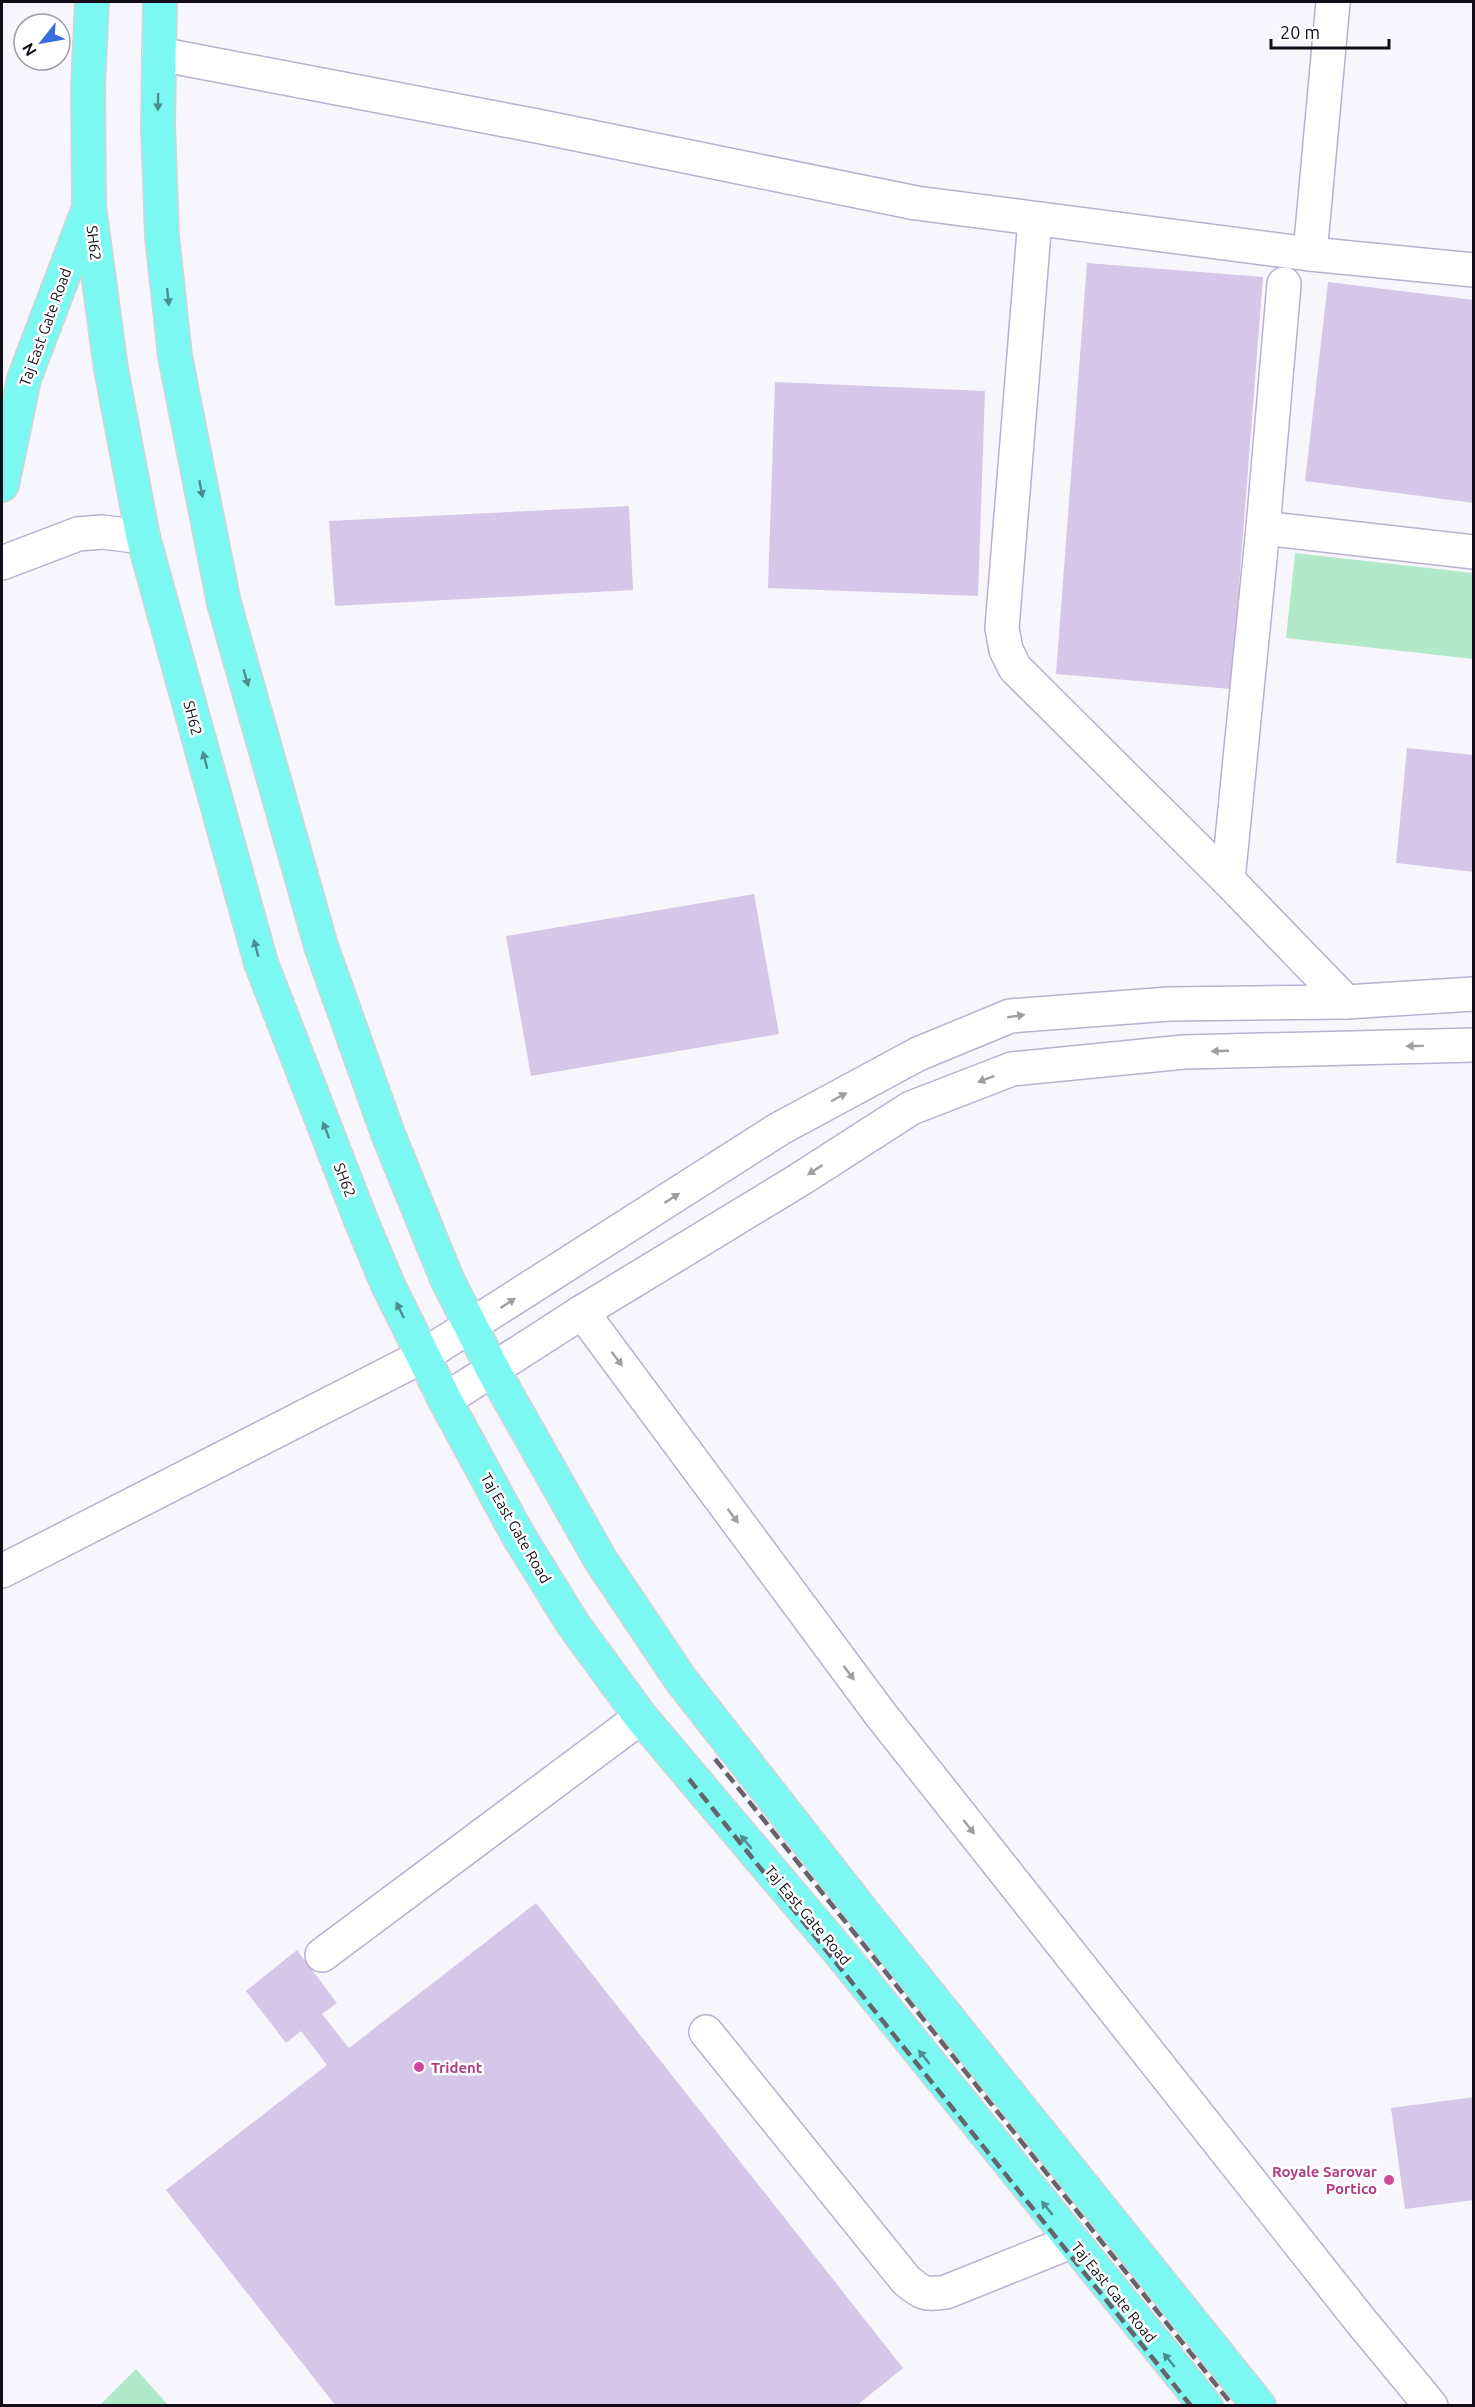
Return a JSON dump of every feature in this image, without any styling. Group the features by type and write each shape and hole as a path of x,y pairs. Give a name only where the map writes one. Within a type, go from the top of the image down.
{"main road":[{"name":"SH62","path":"92,2 88,86 89,206 111,369 143,537 261,963 388,1286 445,1400"},
{"path":"160,2 158,125 162,236 175,356 224,603 321,946 425,1228 470,1327 600,1559 681,1680 865,1915 1259,2406"},
{"name":"Taj East Gate Road","path":"2,485 24,379 89,206"},
{"name":"Taj East Gate Road","path":"445,1400 518,1535 560,1605 641,1717 836,1947 1206,2406"}],"street":[{"path":"1310,254 1333,2"},
{"path":"159,54 526,124 916,203 1310,254 1473,270"},
{"path":"1035,219 1002,628 1006,650 1015,668 1228,880 1346,1002"},
{"path":"1228,880 1263,528 1284,284"},
{"path":"1263,528 1473,552"},
{"path":"2,563 78,534 102,532 143,537"},
{"path":"2,1571 423,1356 779,1129 918,1054 1011,1016 1169,1004 1346,1002 1473,994"},
{"path":"445,1400 582,1312 799,1180 911,1108 1012,1069 1184,1052 1473,1045"},
{"path":"582,1312 881,1715 1360,2320 1431,2406"},
{"path":"322,1955 641,1717"},
{"path":"706,2032 906,2280 916,2289 928,2295 946,2292 1073,2241"}],"green space":[{"path":"1295,553 1473,573 1473,659 1286,638"},
{"path":"136,2369 168,2405 100,2405"}],"building":[{"path":"1087,263 1263,277 1231,689 1056,674"},
{"path":"1328,282 1474,300 1474,503 1305,481"},
{"path":"775,382 985,391 978,596 768,588"},
{"path":"629,506 633,590 335,606 329,521"},
{"path":"1407,748 1474,755 1474,872 1396,863"},
{"path":"754,894 779,1034 531,1076 506,936"},
{"name":"Trident","path":"536,1903 903,2368 856,2406 336,2406 166,2190 327,2065 301,2031 286,2043 246,1991 297,1950 337,2003 322,2014 349,2048"},
{"path":"1474,2097 1474,2200 1405,2209 1391,2108"}],"railway":[{"path":"715,1759 1233,2406"},
{"path":"689,1779 1191,2406"}],"place":[{"name":"Trident","path":"419,2067"},
{"name":"Royale Sarovar Portico","path":"1389,2180"}]}
